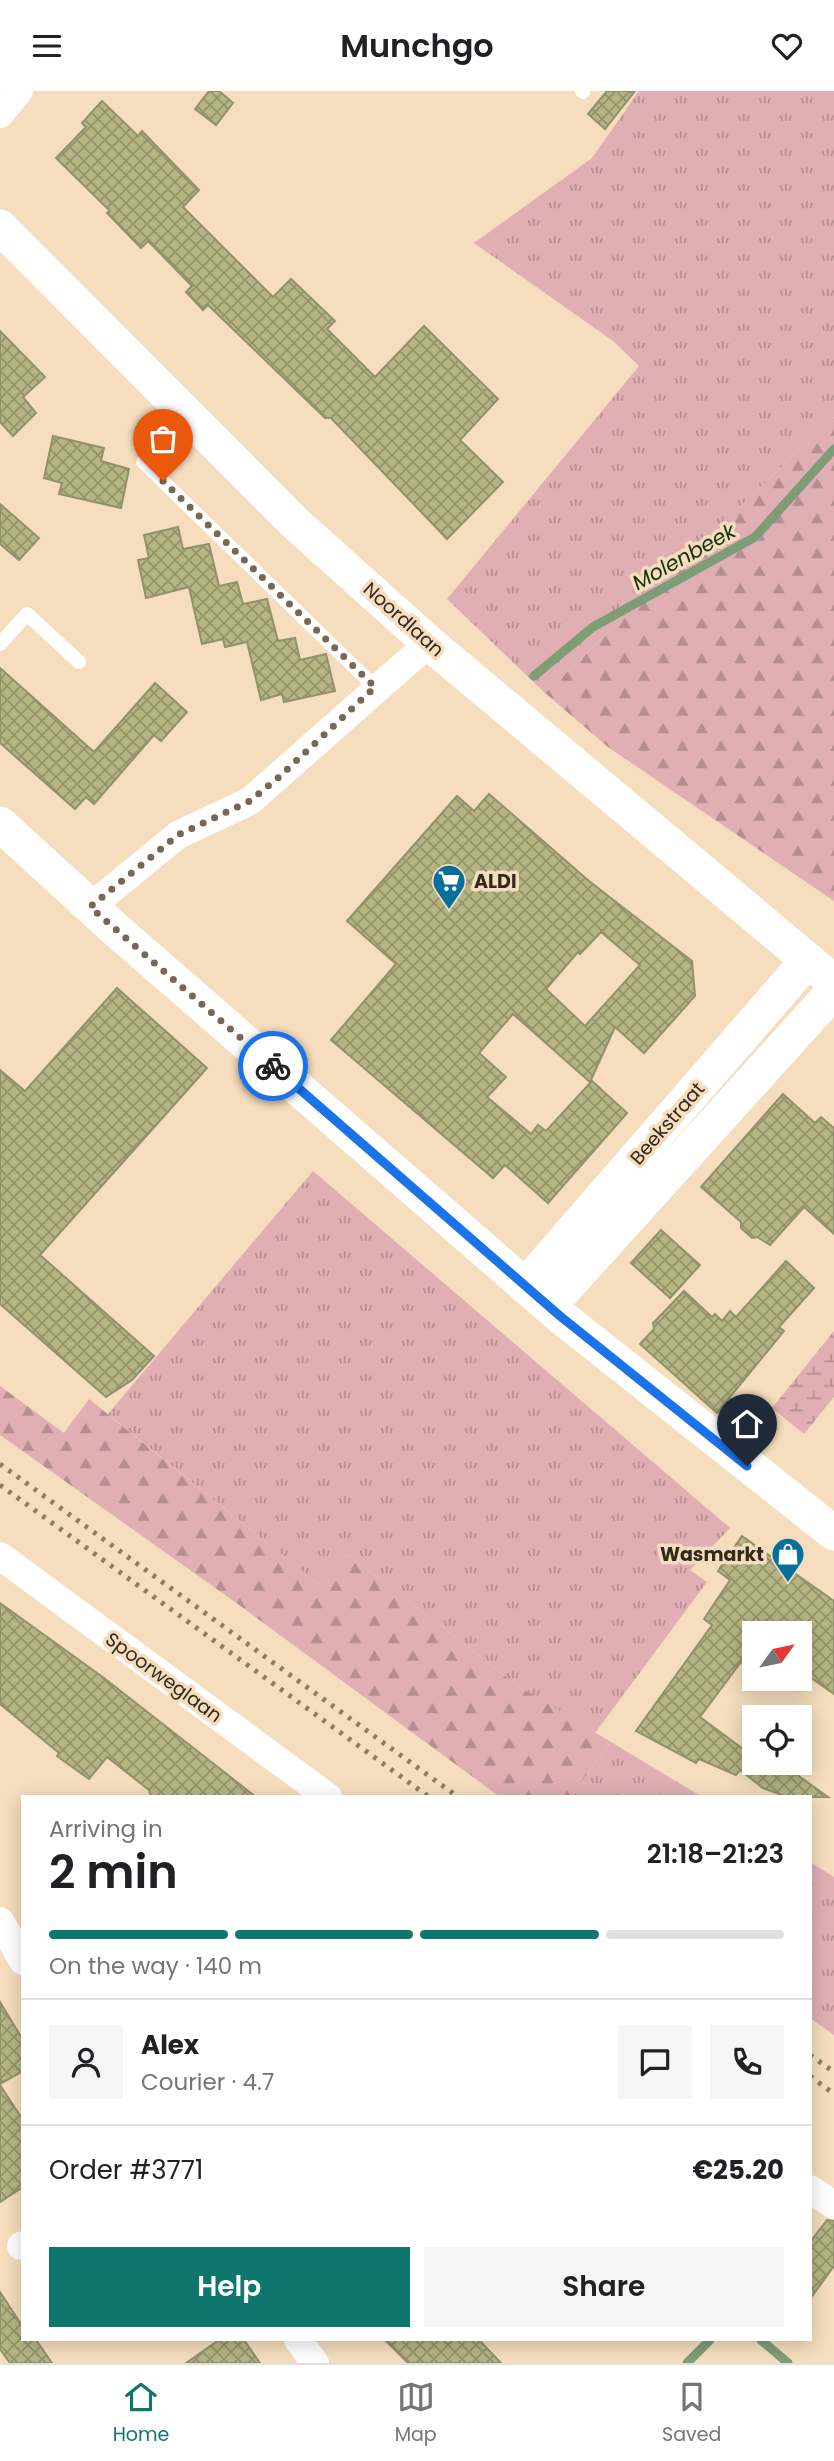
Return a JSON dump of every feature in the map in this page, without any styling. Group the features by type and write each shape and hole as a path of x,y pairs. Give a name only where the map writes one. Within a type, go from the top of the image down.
{"street":[{"path":"0,114 19,91"},
{"name":"Noordlaan","path":"0,227 294,522 429,643 834,982"},
{"path":"90,907 178,835 250,801 375,687 429,643"},
{"path":"0,824 90,907 537,1296 834,1533"},
{"name":"Beekstraat","path":"537,1296 808,960"},
{"name":"Beekstraat","path":"537,1296 834,991"},
{"name":"Spoorweglaan","path":"0,1556 325,1795"},
{"path":"0,1921 21,1958"},
{"path":"812,2190 834,2206"},
{"path":"299,2341 316,2363"}],"lane":[{"path":"143,462 375,687"},
{"path":"0,644 27,614 79,662"}],"green space":[{"path":"639,91 834,91 834,417 545,693 447,599 639,366 613,341 474,243 592,158"},
{"path":"834,417 834,901 608,747 545,693"},
{"path":"313,1171 730,1528 690,1570 707,1582 595,1733 517,1685 347,1554 318,1584 108,1414"},
{"path":"834,1331 834,1397 804,1434 772,1408"},
{"path":"0,1386 64,1433 89,1399 318,1584 347,1554 517,1685 611,1742 571,1795 497,1795 235,1602 0,1435"},
{"path":"611,1742 699,1795 571,1795"},
{"path":"812,1863 834,1877 834,2035 812,2019"}],"building":[{"path":"209,91 219,91 233,103 216,125 195,109"},
{"path":"607,91 635,91 605,129 588,114"},
{"path":"102,101 138,136 142,131 199,190 183,207 273,297 291,279 335,321 327,329 375,377 424,326 498,399 460,440 503,482 447,539 331,418 325,418 208,305 203,310 186,292 192,286 148,241 141,248 107,213 110,211 56,158 86,127 82,123"},
{"path":"0,331 45,377 23,397 36,413 13,436 0,422"},
{"path":"53,436 104,448 101,461 129,469 121,508 59,494 62,483 44,478"},
{"path":"0,504 39,538 19,560 0,544"},
{"path":"178,527 183,549 209,544 219,586 237,582 243,604 267,599 278,641 295,638 300,660 326,654 335,691 284,702 282,694 261,700 247,642 225,647 223,639 202,644 189,587 146,598 138,560 149,558 144,535"},
{"path":"0,668 94,752 155,683 187,712 161,741 154,735 94,804 86,797 75,809 0,743"},
{"path":"489,794 589,881 692,961 695,996 644,1053 615,1027 590,1082 513,1014 479,1053 506,1077 487,1097 531,1134 538,1125 546,1131 592,1081 627,1113 548,1203 505,1165 493,1178 331,1040 396,964 347,921 457,796 474,811","holes":["601,932 640,965 585,1026 546,989 578,952 580,954"]},
{"path":"117,988 207,1068 40,1255 154,1356 132,1380 106,1397 0,1304 0,1070 25,1091"},
{"path":"783,1094 815,1123 821,1117 834,1128 834,1234 804,1207 770,1245 757,1237 752,1238 741,1228 741,1222 701,1187"},
{"path":"661,1230 700,1265 670,1298 631,1263"},
{"path":"786,1261 814,1288 779,1327 784,1331 717,1413 640,1344 654,1329 653,1323 684,1291 712,1317 715,1314 722,1321 730,1311 736,1317"},
{"path":"742,1536 834,1601 834,1694 812,1678 812,1621 742,1621 742,1663 700,1717 742,1748 742,1772 740,1770 736,1775 699,1759 696,1763 636,1731 712,1625 704,1619 730,1580 718,1571"},
{"path":"0,1603 104,1678 253,1795 150,1795 149,1790 107,1757 89,1779 57,1756 59,1753 0,1704"},
{"path":"746,1775 797,1775 828,1797 782,1795 763,1788"},
{"path":"0,2002 21,2037 21,2072 0,2084"},
{"path":"0,2085 21,2117 21,2188 0,2202"},
{"path":"827,2220 834,2221 834,2266 812,2296 812,2239"},
{"path":"0,2292 21,2324 21,2341 37,2341 52,2363 10,2363 0,2349"},
{"path":"218,2341 245,2341 260,2363 186,2363"},
{"path":"386,2341 480,2341 501,2363 408,2363"}],"waterway":[{"name":"Molenbeek","path":"534,676 593,627 755,537 834,449"},
{"path":"687,2363 709,2341"},
{"path":"762,2341 788,2363"}],"railway":[{"path":"0,1464 455,1795"},
{"path":"0,1485 426,1795"},
{"path":"812,2056 834,2072"},
{"path":"812,2078 834,2094"}],"way so far":[{"path":"163,481 375,687 250,801 178,835 90,907 273,1066"}],"place":[{"name":"ALDI","path":"449,911"},
{"name":"Wasmarkt","path":"788,1584"}],"route":[{"path":"273,1066 560,1316 747,1466"}]}
